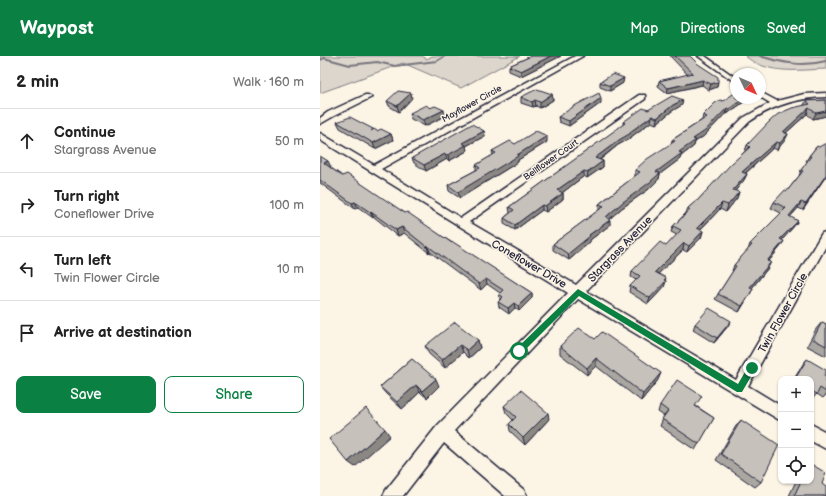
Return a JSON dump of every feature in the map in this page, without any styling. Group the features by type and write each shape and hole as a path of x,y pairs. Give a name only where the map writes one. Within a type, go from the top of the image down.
{"street":[{"name":"Mayflower Circle","path":"374,169 580,56"},
{"path":"701,56 730,77"},
{"name":"Stargrass Avenue","path":"392,496 443,432 519,351 746,120 764,108 775,103 803,97 826,95"},
{"path":"320,122 331,114 368,97"},
{"name":"Bellflower Court","path":"461,223 642,97"},
{"path":"766,98 775,103"},
{"name":"Coneflower Drive","path":"320,136 461,223 778,412"},
{"name":"Twin Flower Circle","path":"739,389 826,236"},
{"path":"443,432 518,496"},
{"path":"814,434 826,441"}],"shaded area":[{"path":"320,56 422,56 427,59 432,56 520,56 461,88 403,63 320,93"},
{"path":"745,56 826,56 826,69 773,69 754,62"}],"building":[{"path":"531,56 551,56 521,71 509,66"},
{"path":"675,56 690,56 698,64 718,77 718,82 711,84 703,80 668,88 659,81 693,73"},
{"path":"613,74 624,78 610,86 600,82"},
{"path":"537,89 552,94 540,102 535,100 532,102 521,97"},
{"path":"398,91 411,93 397,106 387,101"},
{"path":"599,93 601,98 569,121 558,117 576,105"},
{"path":"672,96 683,100 673,105 657,118 652,116 630,132 631,133 595,158 603,161 588,172 584,171 557,190 563,193 545,206 542,205 515,225 504,218 514,210 509,207 625,123 623,122 643,108 648,110"},
{"path":"730,96 730,104 736,104 729,109 727,108 705,131 693,139 696,140 679,152 682,153 656,172 660,173 649,183 623,202 606,217 610,220 589,235 590,236 568,254 553,244 604,206 599,204 640,172 635,170 647,159 675,141 672,140 707,117 703,115 715,103 720,100 723,101"},
{"path":"826,100 826,111 816,113 809,108 783,132 788,134 780,143 776,142 742,172 747,174 733,190 739,192 728,205 722,203 697,228 703,231 689,246 684,243 655,272 666,278 664,280 666,281 650,298 630,286 640,276 632,271 660,242 666,246 681,230 673,226 690,210 688,208 697,201 731,164 750,147 747,145 770,121 778,114 792,108 810,104 806,101"},
{"path":"426,105 430,108 435,106 444,110 423,120 410,113"},
{"path":"350,117 373,129 371,131 374,129 377,131 381,129 391,134 373,143 337,122"},
{"path":"472,124 484,131 462,143 466,145 448,155 445,154 424,165 412,158"},
{"path":"536,131 547,136 517,155 518,156 458,192 448,185 480,168 476,165 496,153 492,151 510,141 515,144"},
{"path":"826,143 826,175 806,204 801,202 789,216 798,221 780,239 784,241 767,261 771,262 750,287 753,289 742,306 718,294 736,266 734,265 752,245 750,244 786,208 774,202 785,190 787,191 803,171 801,170 817,146 819,147"},
{"path":"320,156 328,161 324,163 342,176 347,174 405,213 407,212 452,243 453,242 532,293 518,306 514,303 508,308 498,302 503,297 499,294 503,290 486,279 479,284 428,246 427,247 402,227 396,230 355,202 352,203 320,180"},
{"path":"709,308 731,321 717,338 695,324"},
{"path":"455,322 478,340 467,350 460,345 442,360 425,346"},
{"path":"822,322 826,324 826,346 813,339"},
{"path":"579,328 595,339 602,332 661,373 643,394 596,358 587,368 560,346"},
{"path":"412,359 436,379 422,391 416,385 397,402 380,387"},
{"path":"807,359 826,370 824,375 826,377 826,392 820,388 817,394 814,392 814,376 797,376"},
{"path":"677,380 702,396 695,406 714,418 699,444 662,419 668,411 660,405"},
{"path":"521,390 548,413 523,438 509,424 516,417 504,406"},
{"path":"366,408 385,429 348,462 329,439"},
{"path":"741,420 778,444 761,482 721,454"},
{"path":"814,466 826,473 822,484 826,487 826,496 794,496 800,484 814,484"}],"waterway":[{"path":"320,60 324,58 350,65 377,62 395,66 437,61 445,56"},
{"path":"760,56 776,61 801,64 826,61"}],"route":[{"path":"519,351 578,292 739,389 752,368"}]}
